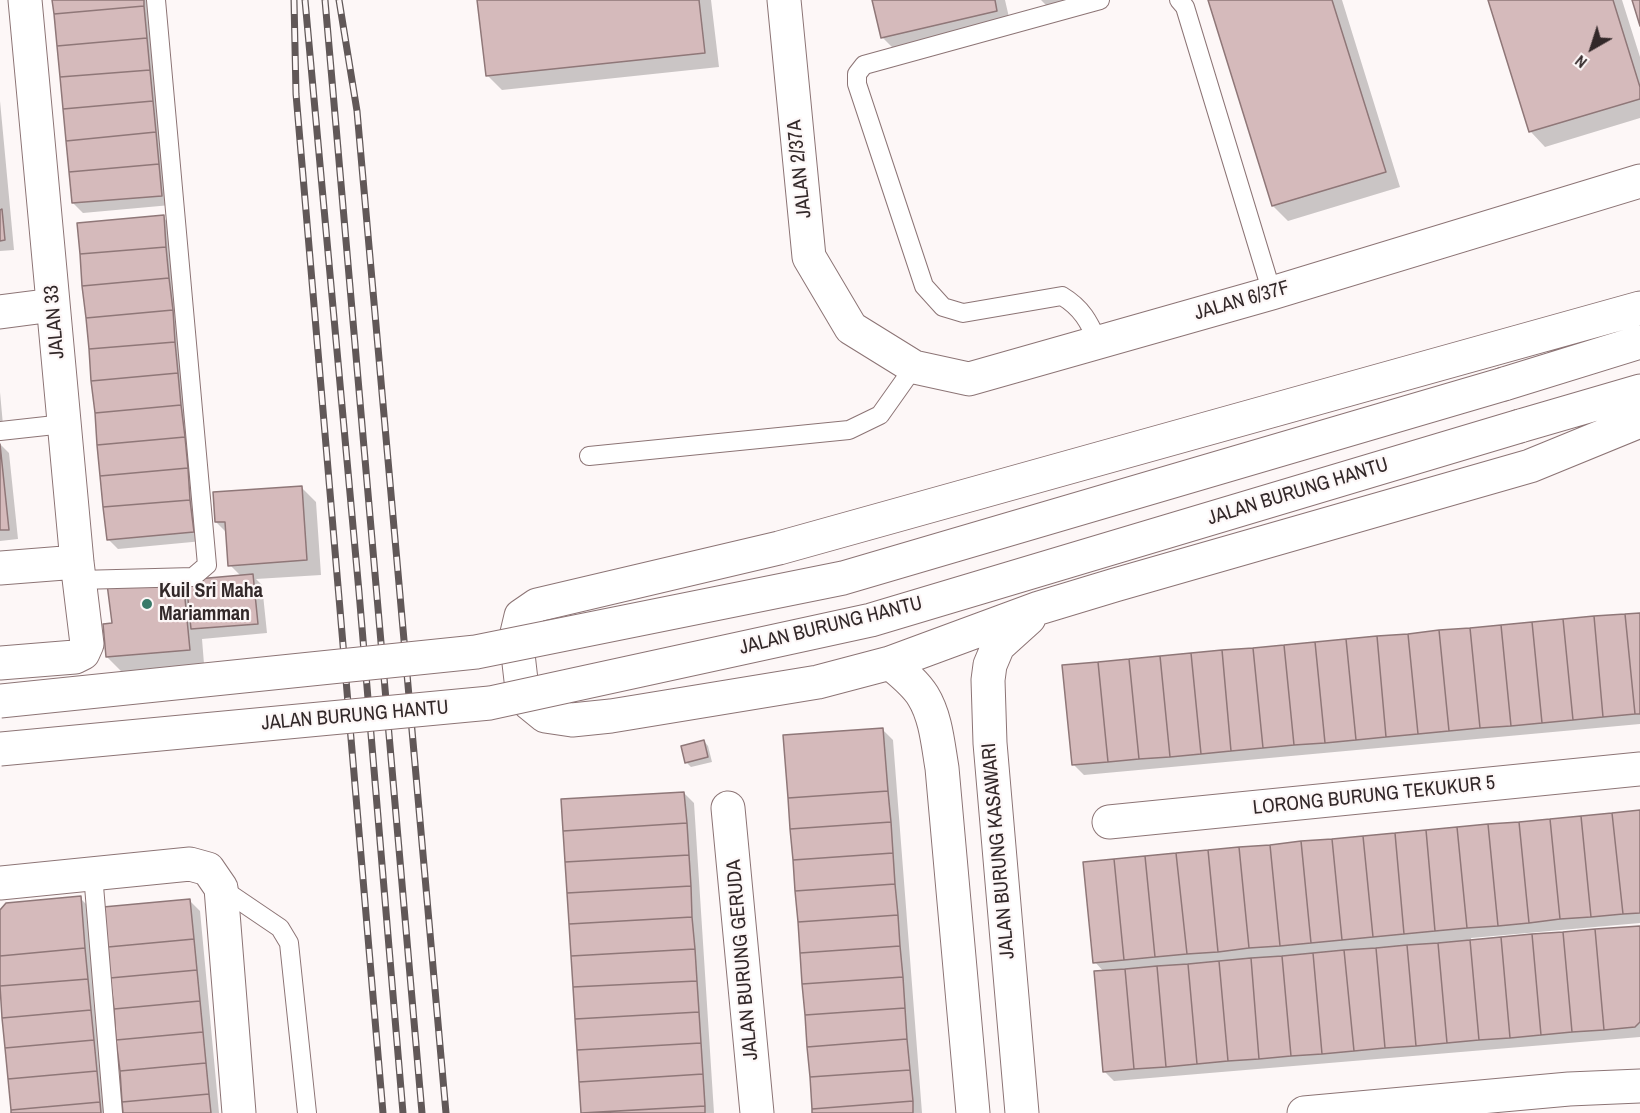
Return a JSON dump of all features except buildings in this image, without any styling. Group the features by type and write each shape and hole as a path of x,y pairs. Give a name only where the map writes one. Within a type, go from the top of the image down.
{"main road":[{"name":"JALAN 33","path":"0,663 75,657 83,653 87,644 78,571 25,0"},
{"name":"JALAN 2/37A","path":"784,0 809,257 851,328"},
{"name":"JALAN 6/37F","path":"851,328 914,368 969,379 1272,292 1640,181"},
{"path":"0,312 53,304"},
{"path":"1640,308 779,548 537,605 521,616 517,627 516,637 522,689 529,703 545,716 572,720 611,716 818,682 891,663 1039,608 1530,466 1640,421"},
{"path":"0,701 476,652 843,578 1640,342"},
{"name":"JALAN BURUNG HANTU","path":"0,749 501,700 871,620 1640,391"},
{"path":"0,568 78,571"},
{"name":"JALAN BURUNG KASAWARI","path":"1022,1113 990,743 988,680 990,665 999,646 1039,608"},
{"path":"891,663 924,697 931,714 942,768 973,1113"},
{"name":"LORONG BURUNG TEKUKUR 5","path":"1109,822 1640,769"},
{"name":"JALAN BURUNG GERUDA","path":"728,807 757,1113"},
{"path":"0,883 190,864 208,869 221,888 239,1113"},
{"path":"1304,1113 1558,1090 1640,1086"}],"lane":[{"path":"78,571 193,577 207,565 156,0"},
{"path":"1098,342 1076,304 1062,296 963,313 943,307 924,286 857,84 857,74 864,65 1100,0"},
{"path":"1179,0 1185,7 1272,292"},
{"path":"589,456 849,430 880,415 914,368"},
{"path":"0,431 64,424"},
{"path":"93,874 113,1113"},
{"path":"221,888 280,928 289,943 307,1113"}],"railway":[{"path":"294,0 296,94 383,1113"},
{"path":"305,0 359,592 403,1113"},
{"path":"325,0 422,1113"},
{"path":"339,0 357,111 446,1113"}],"place":[{"name":"Kuil Sri Maha Mariamman","path":"147,604"}]}
